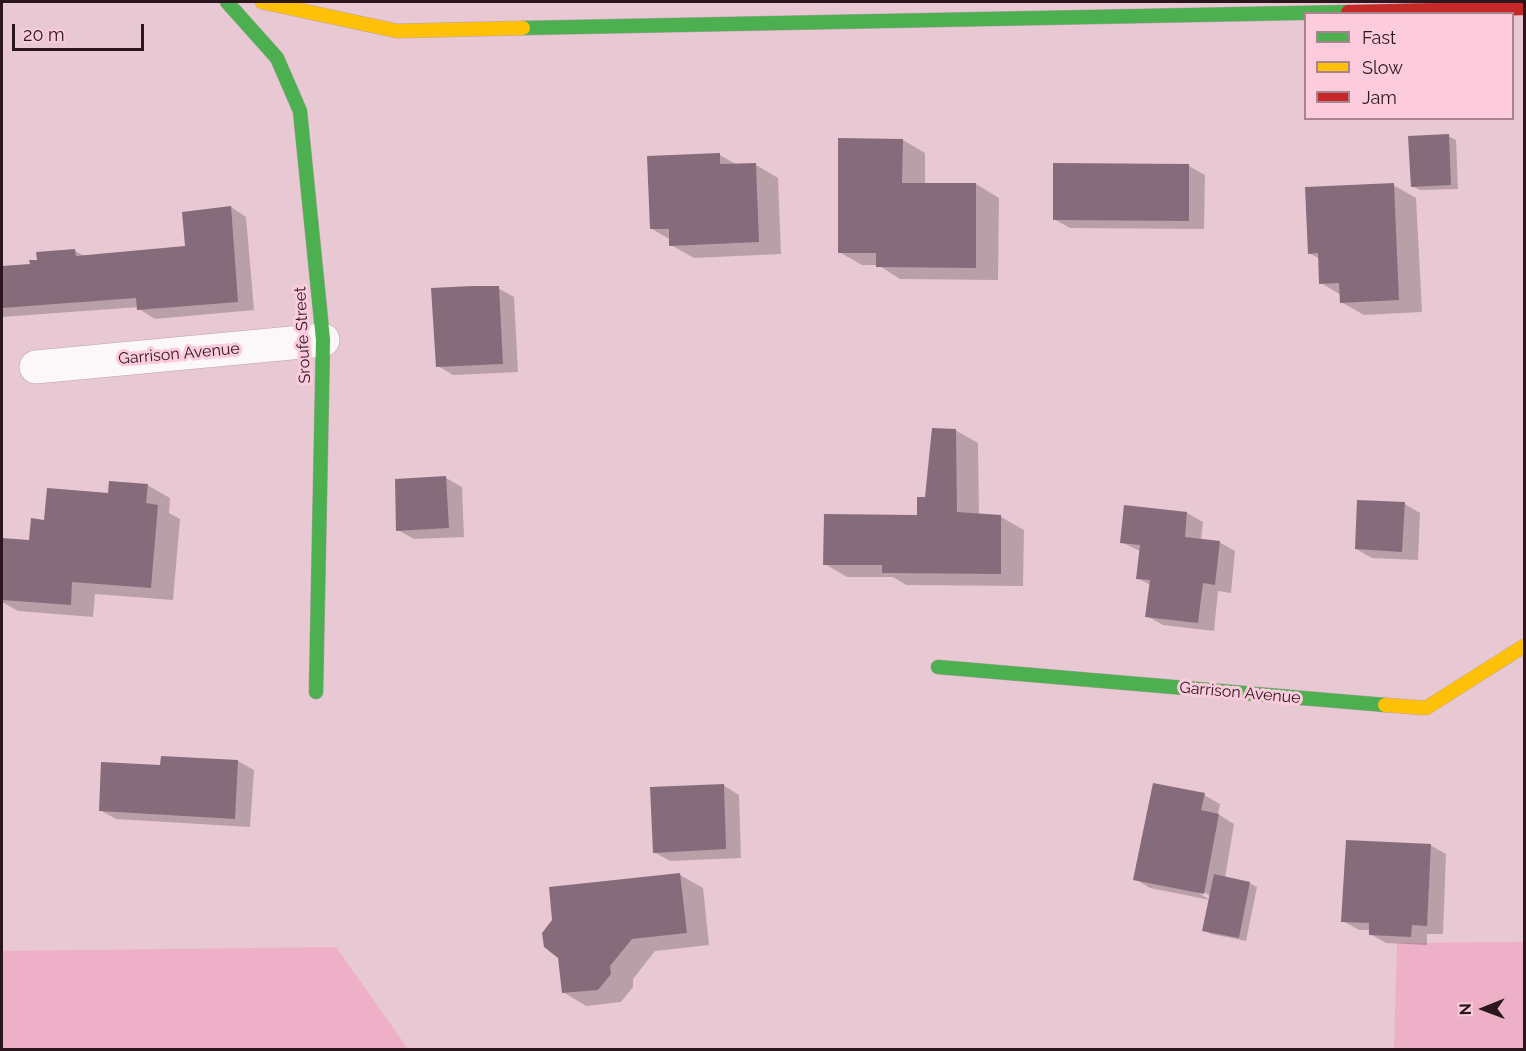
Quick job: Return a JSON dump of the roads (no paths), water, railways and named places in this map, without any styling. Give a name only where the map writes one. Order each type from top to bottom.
[{"type":"street","name":"Sroufe Street","points":[[227,2],[277,58],[300,111],[323,340],[316,692]]},
{"type":"street","points":[[262,2],[397,31],[1304,12]]},
{"type":"street","points":[[1328,12],[1524,8]]},
{"type":"street","name":"Garrison Avenue","points":[[36,367],[323,340]]},
{"type":"street","name":"Garrison Avenue","points":[[938,668],[1426,708],[1524,646]]}]
